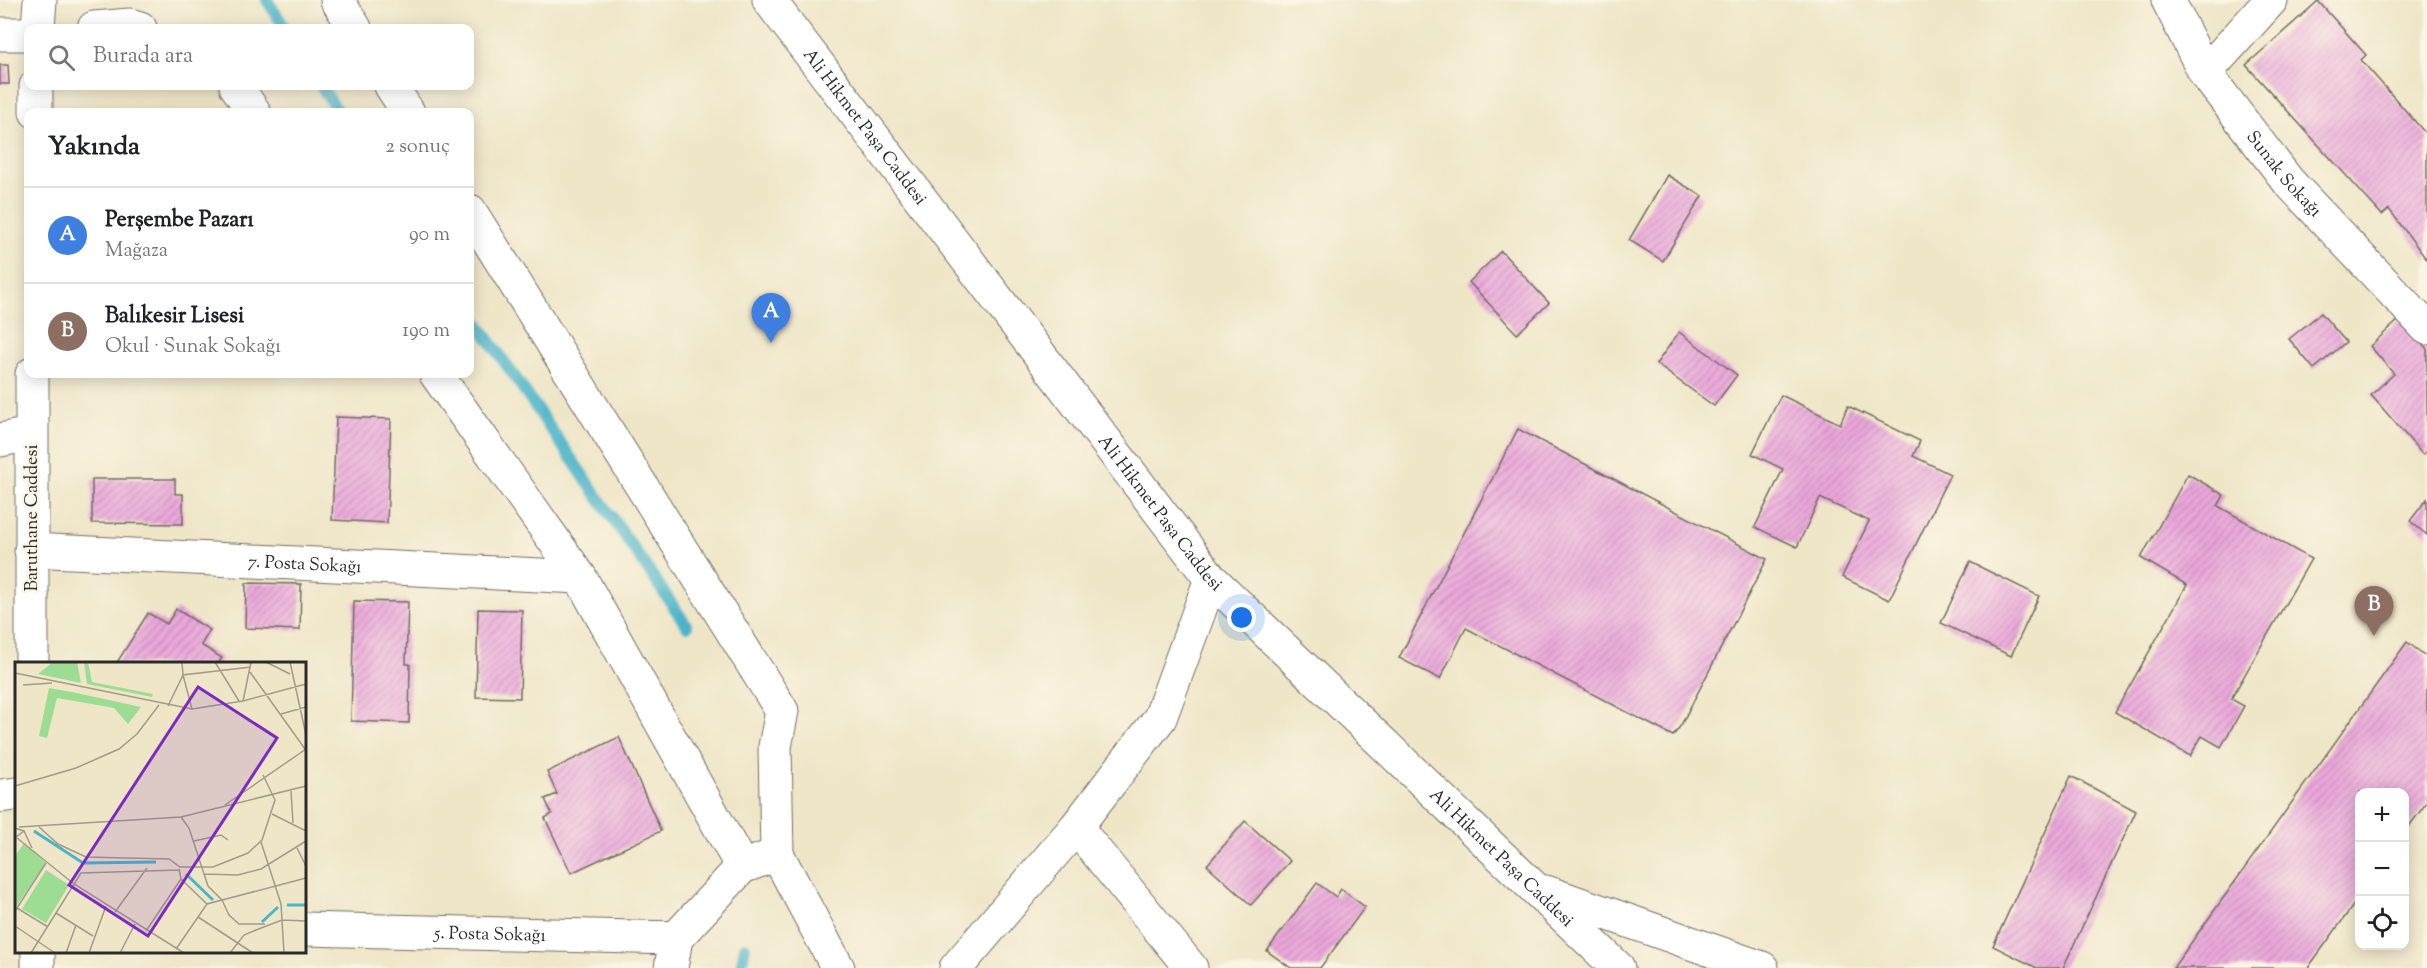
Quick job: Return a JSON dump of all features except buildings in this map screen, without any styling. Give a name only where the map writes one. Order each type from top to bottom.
[{"type":"street","points":[[38,24],[40,0]]},
{"type":"street","points":[[337,0],[352,24]]},
{"type":"street","name":"Ali Hikmet Paşa Caddesi","points":[[769,0],[1211,579],[1618,968]]},
{"type":"street","name":"Sunak Sokağı","points":[[2168,0],[2205,73],[2288,181],[2427,328]]},
{"type":"street","points":[[2205,73],[2271,0]]},
{"type":"street","points":[[0,34],[24,34]]},
{"type":"street","points":[[36,90],[36,108]]},
{"type":"street","points":[[240,90],[251,108]]},
{"type":"street","points":[[394,90],[405,108]]},
{"type":"street","points":[[474,227],[782,711],[775,747],[777,854],[838,968]]},
{"type":"street","name":"Baruthane Caddesi","points":[[31,378],[15,437],[30,550],[32,662]]},
{"type":"street","points":[[439,378],[580,578],[742,867]]},
{"type":"street","name":"7. Posta Sokağı","points":[[30,550],[580,578]]},
{"type":"street","points":[[956,968],[1076,827],[1160,718],[1211,579]]},
{"type":"street","points":[[0,796],[15,794]]},
{"type":"street","points":[[1076,827],[1191,968]]},
{"type":"street","points":[[673,953],[742,867],[777,854]]},
{"type":"street","points":[[1536,888],[1762,968]]},
{"type":"street","name":"5. Posta Sokağı","points":[[306,929],[673,953]]},
{"type":"waterway","points":[[267,0],[282,24]]},
{"type":"waterway","points":[[324,90],[335,108]]},
{"type":"waterway","points":[[474,318],[687,626]]},
{"type":"waterway","points":[[741,968],[745,947]]},
{"type":"place","name":"Perşembe Pazarı","points":[[771,343]]},
{"type":"place","name":"Balıkesir Lisesi","points":[[2374,636]]}]
